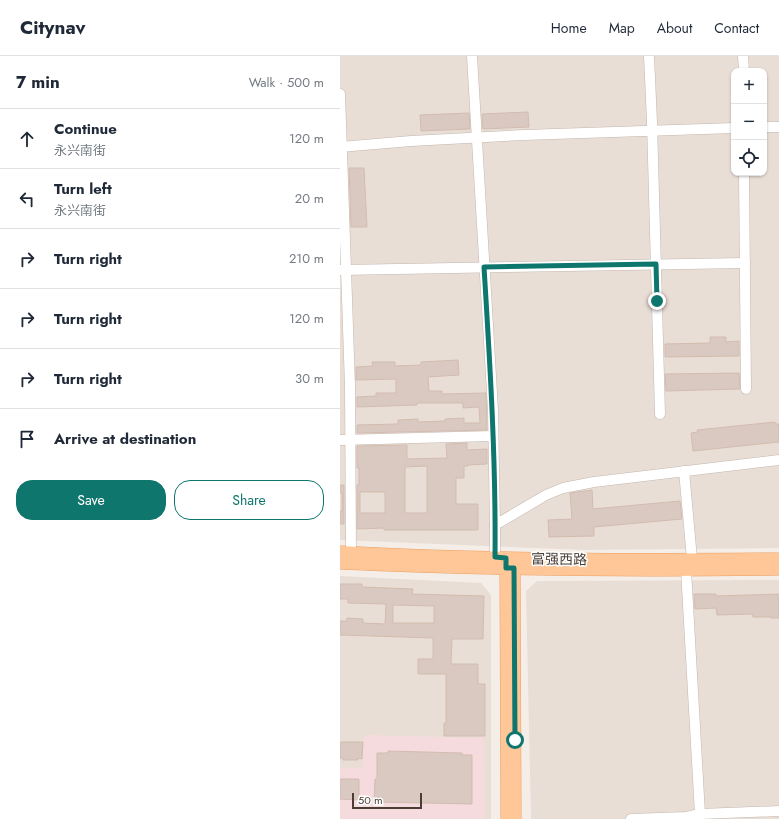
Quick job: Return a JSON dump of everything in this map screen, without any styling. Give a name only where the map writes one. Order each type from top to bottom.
[{"type":"main road","name":"富强西路","points":[[346,552],[507,562],[689,565],[779,569]]},
{"type":"main road","name":"富强西路","points":[[689,565],[779,558]]},
{"type":"main road","name":"富强西路","points":[[340,562],[413,566],[507,562]]},
{"type":"main road","points":[[507,562],[507,819]]},
{"type":"main road","points":[[507,562],[515,819]]},
{"type":"street","points":[[472,56],[492,410],[495,525],[507,562]]},
{"type":"street","points":[[649,56],[660,414]]},
{"type":"street","points":[[743,56],[744,68]]},
{"type":"street","points":[[340,94],[343,270],[350,386],[351,440],[346,552]]},
{"type":"street","points":[[767,127],[779,126]]},
{"type":"street","points":[[341,147],[411,141],[524,135],[731,128]]},
{"type":"street","points":[[744,176],[746,389]]},
{"type":"street","points":[[343,270],[745,263]]},
{"type":"street","points":[[340,440],[493,436]]},
{"type":"street","points":[[495,525],[546,495],[563,488],[594,482],[779,460]]},
{"type":"street","points":[[684,471],[700,814]]},
{"type":"street","points":[[631,819],[686,817],[700,814],[779,811]]},
{"type":"shaded area","points":[[340,56],[779,56],[779,548],[584,550],[340,540]]},
{"type":"shaded area","points":[[340,576],[481,583],[491,595],[491,819],[340,819]]},
{"type":"shaded area","points":[[779,580],[779,819],[531,819],[526,591],[537,581]]},
{"type":"shaded area","points":[[364,735],[484,738],[485,819],[340,819],[340,768],[363,768]]},
{"type":"building","points":[[528,112],[529,127],[483,129],[482,114]]},
{"type":"building","points":[[469,113],[470,129],[421,131],[420,115]]},
{"type":"building","points":[[349,168],[364,168],[367,227],[351,227]]},
{"type":"building","points":[[710,337],[726,337],[726,342],[739,341],[739,356],[665,357],[665,344],[710,343]]},
{"type":"building","points":[[458,360],[459,375],[428,377],[429,391],[442,391],[442,394],[486,393],[487,430],[357,433],[357,425],[398,424],[398,420],[418,419],[418,422],[445,421],[445,419],[464,418],[464,423],[480,423],[479,407],[463,408],[463,403],[417,403],[417,405],[357,407],[357,397],[376,396],[376,393],[396,393],[396,379],[356,380],[356,367],[373,366],[372,362],[395,362],[395,366],[421,365],[421,362]]},
{"type":"building","points":[[739,373],[740,389],[666,391],[665,374]]},
{"type":"building","points":[[775,422],[775,424],[779,424],[779,442],[693,451],[691,433],[698,432],[697,430]]},
{"type":"building","points":[[467,443],[467,450],[487,449],[487,464],[464,466],[464,478],[456,478],[456,504],[478,504],[478,530],[384,530],[384,528],[357,529],[357,485],[359,485],[359,468],[357,468],[357,446],[407,445],[407,459],[447,458],[446,444]],"holes":[[[427,466],[427,513],[405,513],[405,467]],[[360,492],[385,492],[385,513],[360,513]]]},
{"type":"building","points":[[340,485],[344,485],[344,524],[340,524],[342,493],[340,493]]},
{"type":"building","points":[[592,490],[593,509],[680,501],[682,519],[594,527],[594,536],[549,537],[548,520],[572,519],[570,493]]},
{"type":"building","points":[[340,584],[362,584],[362,587],[413,589],[412,594],[484,596],[483,639],[452,639],[451,664],[478,664],[478,684],[485,684],[485,736],[444,736],[444,723],[446,723],[446,674],[418,674],[418,659],[433,659],[433,638],[340,635],[340,621],[347,621],[347,618],[363,619],[363,623],[385,624],[386,604],[348,603],[348,599],[340,599]],"holes":[[[393,605],[434,606],[434,623],[393,623]]]},
{"type":"building","points":[[694,594],[716,594],[716,596],[779,594],[779,618],[753,617],[752,614],[717,615],[716,608],[695,609]]},
{"type":"building","points":[[340,742],[363,742],[362,759],[358,758],[358,760],[343,760],[343,758],[340,758]]},
{"type":"building","points":[[388,751],[462,753],[462,755],[472,755],[472,804],[374,802],[375,779],[377,779],[377,753],[388,753]]},
{"type":"building","points":[[340,779],[359,779],[359,800],[340,799]]},
{"type":"route","points":[[515,740],[514,568],[506,568],[506,558],[495,557],[492,410],[484,267],[656,264],[657,301]]}]
